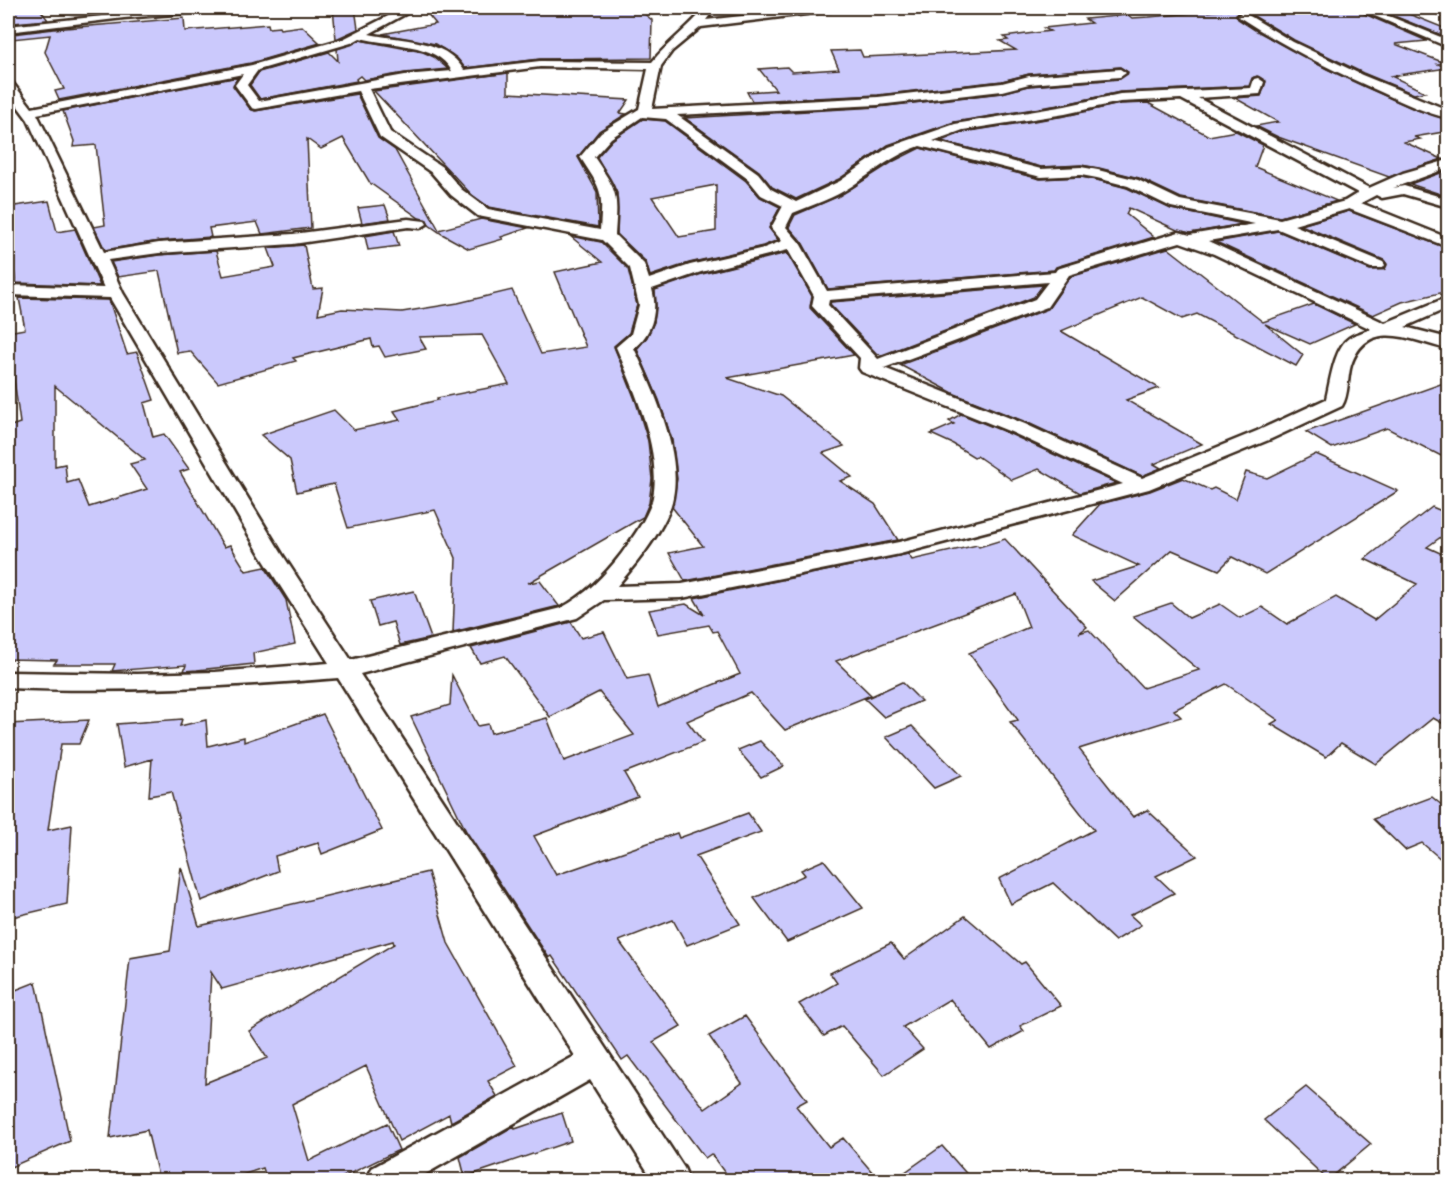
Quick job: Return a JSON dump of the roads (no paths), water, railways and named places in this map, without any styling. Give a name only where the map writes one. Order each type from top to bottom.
[{"type":"street","points":[[8,29],[124,15],[212,8]]},
{"type":"street","points":[[411,8],[360,35],[254,68],[172,86],[16,100],[100,257],[115,293],[271,554],[672,1180]]},
{"type":"street","points":[[645,113],[649,85],[655,66],[668,48],[698,24],[710,8]]},
{"type":"street","points":[[698,24],[831,8]]},
{"type":"street","points":[[1361,8],[1449,44]]},
{"type":"street","points":[[1431,8],[1449,13]]},
{"type":"street","points":[[1243,15],[1289,44],[1358,78],[1425,107],[1449,114]]},
{"type":"street","points":[[360,35],[377,41],[414,44],[449,57],[460,74]]},
{"type":"street","points":[[254,68],[241,85],[256,105],[362,86],[540,64],[655,66]]},
{"type":"street","points":[[607,236],[610,197],[607,187],[587,157],[606,135],[639,113],[878,101],[1002,87],[1029,80],[1120,73]]},
{"type":"street","points":[[868,368],[869,357],[820,306],[822,296],[792,243],[778,228],[787,210],[845,184],[894,150],[960,127],[1065,110],[1120,98],[1256,91],[1258,82]]},
{"type":"street","points":[[8,680],[137,682],[216,680],[344,670],[569,613],[584,606],[630,557],[662,500],[664,471],[639,379],[625,347],[639,336],[646,305],[638,267],[607,236],[483,213],[456,192],[437,170],[385,134],[362,86]]},
{"type":"street","points":[[1184,96],[1367,194],[1404,190],[1449,203]]},
{"type":"street","points":[[645,113],[669,115],[753,176],[766,192],[795,207]]},
{"type":"street","points":[[919,142],[1041,173],[1089,171],[1133,183],[1176,204],[1280,224],[1377,265]]},
{"type":"street","points":[[1192,240],[1280,224],[1350,204],[1408,176],[1449,164]]},
{"type":"street","points":[[1350,204],[1449,243]]},
{"type":"street","points":[[100,257],[159,248],[294,239],[408,223],[420,224]]},
{"type":"street","points":[[868,368],[961,335],[992,320],[1041,303],[1063,272],[1179,237],[1192,240],[1383,328],[1423,334],[1449,344]]},
{"type":"street","points":[[642,287],[696,268],[768,252],[792,243]]},
{"type":"street","points":[[822,296],[1060,276]]},
{"type":"street","points":[[8,290],[115,293]]},
{"type":"street","points":[[598,593],[682,591],[900,548],[1142,485],[1264,435],[1335,402],[1342,365],[1354,342],[1449,302]]},
{"type":"street","points":[[868,368],[1018,428],[1142,485]]},
{"type":"street","points":[[384,1180],[597,1060]]}]
